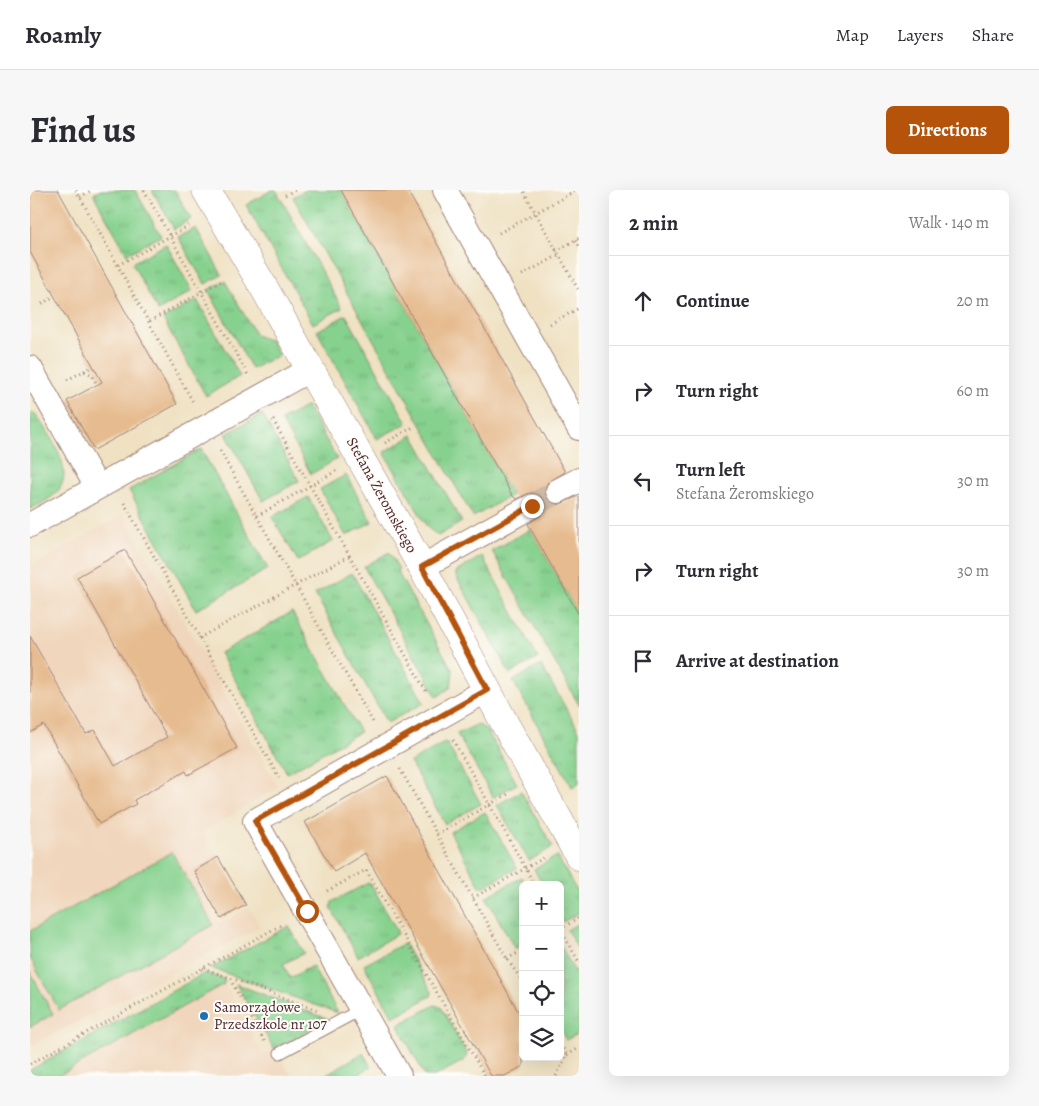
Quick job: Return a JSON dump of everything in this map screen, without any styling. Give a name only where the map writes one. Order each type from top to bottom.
[{"type":"street","name":"Stefana Żeromskiego","points":[[206,190],[311,369],[422,567],[487,690],[567,854]]},
{"type":"street","points":[[445,190],[575,420]]},
{"type":"street","points":[[30,368],[97,487]]},
{"type":"street","points":[[30,525],[311,369]]},
{"type":"street","points":[[558,491],[579,480]]},
{"type":"street","points":[[422,567],[532,506]]},
{"type":"street","points":[[399,1076],[352,1014],[255,821],[487,690]]},
{"type":"lane","points":[[280,1053],[352,1014]]},
{"type":"path","points":[[76,190],[150,321],[199,413]]},
{"type":"path","points":[[80,197],[92,190]]},
{"type":"path","points":[[144,190],[248,376]]},
{"type":"path","points":[[285,195],[295,190]]},
{"type":"path","points":[[476,246],[577,190]]},
{"type":"path","points":[[524,192],[579,291]]},
{"type":"path","points":[[118,265],[192,224]]},
{"type":"path","points":[[556,251],[577,239],[579,246]]},
{"type":"path","points":[[500,288],[559,255]]},
{"type":"path","points":[[150,321],[223,280]]},
{"type":"path","points":[[42,304],[54,296]]},
{"type":"path","points":[[61,383],[93,366]]},
{"type":"path","points":[[84,371],[92,375],[97,385]]},
{"type":"path","points":[[273,419],[429,697]]},
{"type":"path","points":[[377,448],[415,426]]},
{"type":"path","points":[[219,450],[379,733]]},
{"type":"path","points":[[257,516],[343,468]]},
{"type":"path","points":[[120,495],[284,786]]},
{"type":"path","points":[[199,638],[349,556]]},
{"type":"path","points":[[451,736],[533,881]]},
{"type":"path","points":[[397,763],[507,959],[519,976]]},
{"type":"path","points":[[437,834],[512,791]]},
{"type":"path","points":[[474,898],[526,868],[567,854]]},
{"type":"path","points":[[323,885],[328,892],[366,870],[485,1076]]},
{"type":"path","points":[[564,927],[579,918]]},
{"type":"path","points":[[30,1064],[287,922]]},
{"type":"path","points":[[564,936],[579,962]]},
{"type":"path","points":[[507,959],[519,952]]},
{"type":"path","points":[[202,968],[230,979],[352,1014]]},
{"type":"path","points":[[230,979],[268,1048]]},
{"type":"path","points":[[556,1076],[567,1055],[579,1048]]},
{"type":"path","points":[[564,1050],[567,1055]]},
{"type":"shaded area","points":[[123,514],[278,787],[203,832],[218,857],[194,871],[220,923],[249,907],[260,927],[30,1047],[30,567]]},
{"type":"shaded area","name":"Samorządowe Przedszkole nr 107","points":[[224,984],[263,1055],[276,1048],[291,1076],[58,1076]]},
{"type":"green space","points":[[101,190],[135,190],[161,236],[127,254],[93,194]]},
{"type":"green space","points":[[152,190],[175,190],[191,219],[174,229]]},
{"type":"green space","points":[[272,190],[276,190],[342,308],[313,324],[246,205]]},
{"type":"green space","points":[[306,190],[341,190],[512,495],[473,517],[293,197]]},
{"type":"green space","points":[[196,228],[222,275],[205,284],[178,237]]},
{"type":"green space","points":[[166,244],[192,291],[158,311],[132,263]]},
{"type":"green space","points":[[225,281],[256,335],[271,341],[279,355],[252,369],[208,290]]},
{"type":"green space","points":[[197,300],[240,376],[206,396],[163,319]]},
{"type":"green space","points":[[346,315],[407,423],[377,439],[317,331]]},
{"type":"green space","points":[[307,406],[337,459],[311,474],[281,420]]},
{"type":"green space","points":[[35,413],[54,443],[63,465],[64,476],[61,486],[54,495],[30,509],[30,414]]},
{"type":"green space","points":[[262,414],[299,481],[263,501],[226,434]]},
{"type":"green space","points":[[413,435],[462,522],[438,536],[427,527],[384,452]]},
{"type":"green space","points":[[201,449],[268,569],[196,610],[129,490]]},
{"type":"green space","points":[[346,475],[372,522],[346,536],[320,489]]},
{"type":"green space","points":[[308,497],[333,541],[298,561],[272,517]]},
{"type":"green space","points":[[531,529],[579,615],[579,705],[492,551]]},
{"type":"green space","points":[[389,552],[399,569],[397,571],[453,671],[451,687],[437,697],[364,567]]},
{"type":"green space","points":[[482,556],[538,658],[510,674],[456,576],[456,572]]},
{"type":"green space","points":[[352,573],[424,703],[387,723],[315,594]]},
{"type":"green space","points":[[292,612],[360,732],[287,773],[220,653]]},
{"type":"green space","points":[[541,665],[579,731],[579,783],[572,787],[513,681]]},
{"type":"green space","points":[[478,724],[488,732],[517,784],[493,797],[457,734]]},
{"type":"green space","points":[[446,742],[481,804],[445,824],[410,762]]},
{"type":"green space","points":[[521,791],[553,847],[529,861],[497,805]]},
{"type":"green space","points":[[485,812],[517,868],[481,888],[450,832]]},
{"type":"green space","points":[[172,852],[213,925],[59,1010],[30,958],[30,931]]},
{"type":"green space","points":[[557,856],[579,895],[579,913],[564,921],[564,881],[541,881],[534,869]]},
{"type":"green space","points":[[522,877],[524,881],[519,881],[519,946],[515,949],[486,897]]},
{"type":"green space","points":[[368,883],[371,884],[397,934],[358,957],[331,908],[332,902]]},
{"type":"green space","points":[[579,923],[579,951],[567,930]]},
{"type":"green space","points":[[289,926],[304,953],[283,964],[290,978],[312,966],[338,1013],[211,968]]},
{"type":"green space","points":[[403,944],[432,992],[431,996],[393,1017],[364,965]]},
{"type":"green space","points":[[564,952],[579,979],[579,1033],[566,1040],[564,1036]]},
{"type":"green space","points":[[30,972],[53,1014],[30,1027]]},
{"type":"green space","points":[[205,973],[224,979],[224,984],[58,1076],[30,1076],[30,1070]]},
{"type":"green space","points":[[236,984],[330,1020],[274,1049]]},
{"type":"green space","points":[[435,1005],[441,1007],[467,1054],[465,1060],[435,1076],[425,1076],[398,1025]]},
{"type":"green space","points":[[363,1053],[371,1067],[360,1073],[361,1076],[323,1076]]},
{"type":"building","points":[[30,190],[58,190],[177,404],[94,450],[67,401],[102,382],[30,252]]},
{"type":"building","points":[[341,190],[407,190],[565,472],[547,483],[544,491],[546,498],[551,503],[558,505],[578,496],[579,498],[579,615],[528,524],[543,513],[546,507],[544,499],[533,492],[516,499],[512,495]]},
{"type":"building","points":[[125,550],[237,748],[188,775],[186,771],[134,800],[136,804],[99,824],[44,725],[30,733],[30,636],[86,734],[95,730],[115,766],[167,737],[77,577]]},
{"type":"building","points":[[387,776],[519,1013],[519,1061],[523,1061],[523,1066],[505,1076],[491,1076],[365,853],[334,872],[305,822]]},
{"type":"building","points":[[218,857],[246,905],[221,919],[194,871]]},
{"type":"tunnel","points":[[532,506],[558,491]]},
{"type":"place","name":"Samorządowe Przedszkole nr 107","points":[[204,1016]]},
{"type":"route","points":[[307,911],[255,821],[487,690],[422,567],[532,506]]}]
